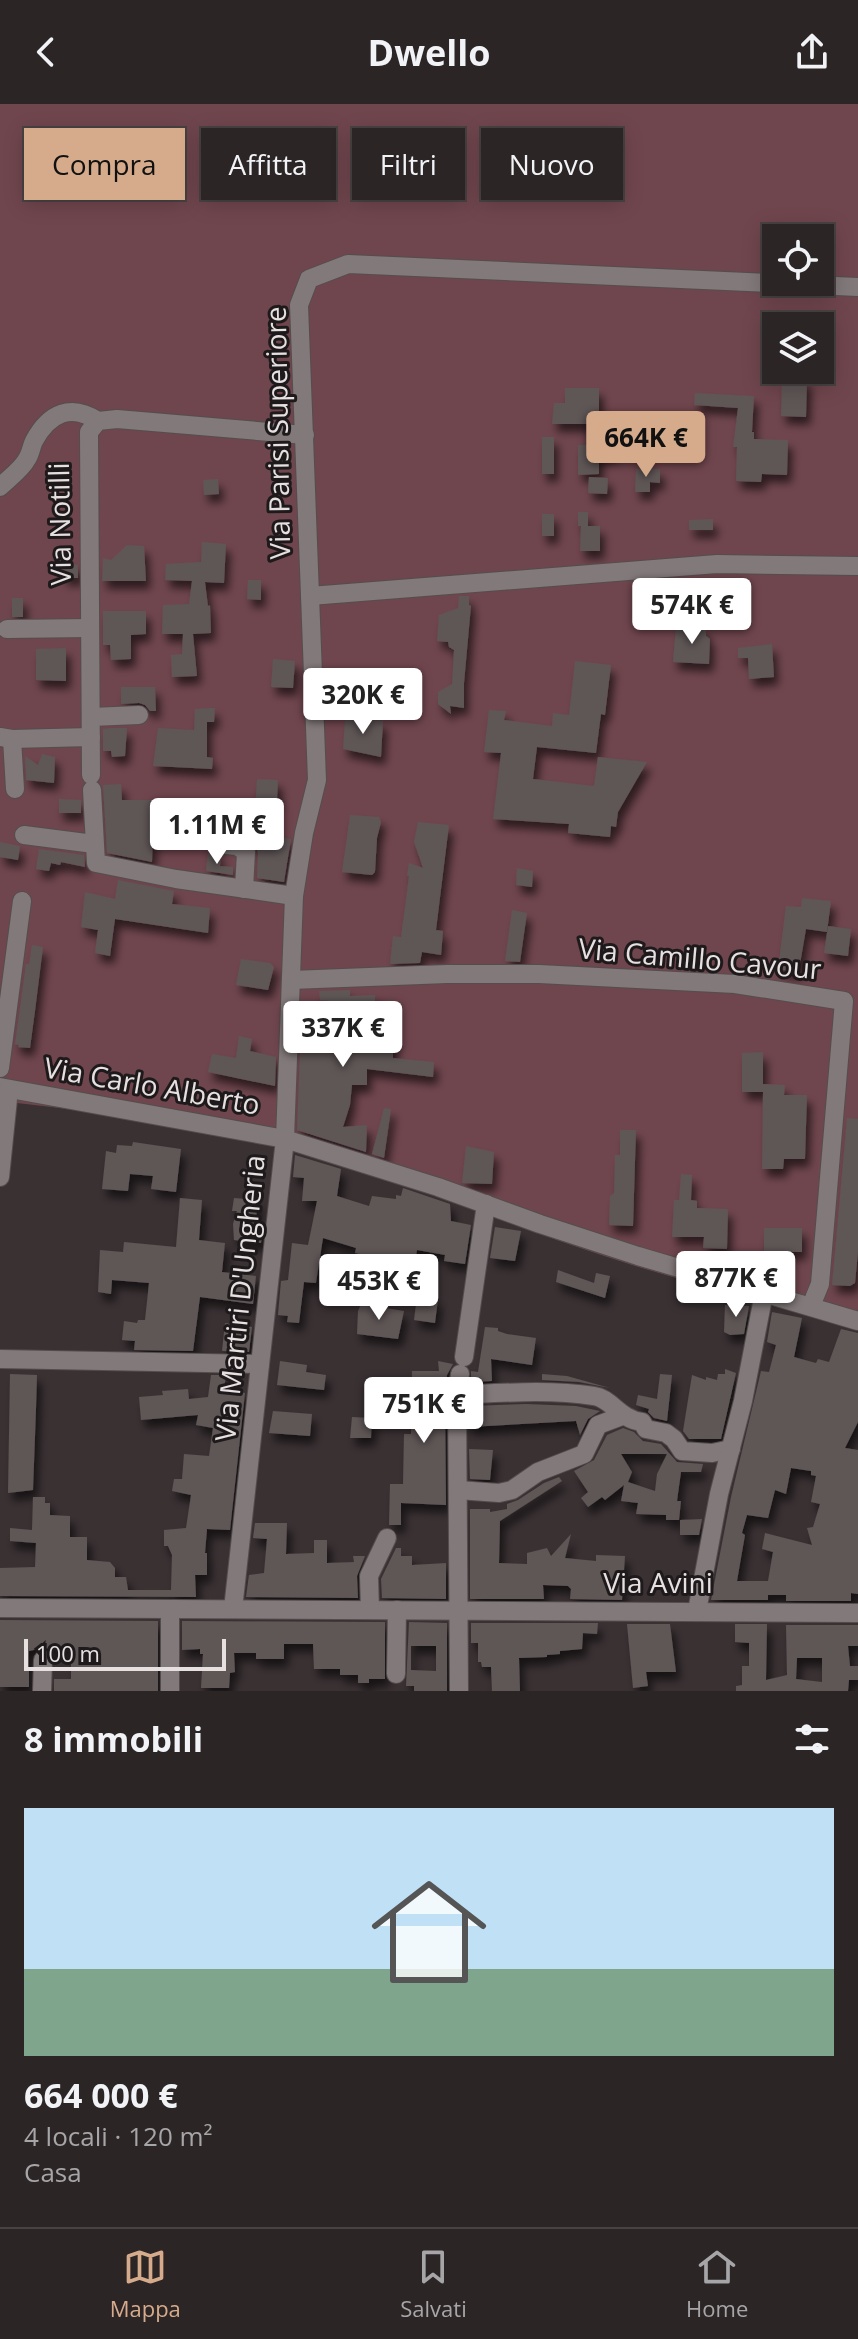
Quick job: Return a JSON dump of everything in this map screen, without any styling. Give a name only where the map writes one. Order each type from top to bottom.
[{"type":"street","name":"Via Parisi Superiore","points":[[294,896],[304,833],[317,780],[299,305],[309,279],[348,264],[858,287]]},
{"type":"street","name":"Via Notilli","points":[[0,487],[26,462],[35,439],[61,413],[74,410],[98,421],[117,419],[305,435]]},
{"type":"street","name":"Via Notilli","points":[[94,844],[88,450],[89,432],[98,421]]},
{"type":"street","points":[[310,596],[717,564],[858,566]]},
{"type":"street","points":[[7,629],[90,628]]},
{"type":"street","points":[[91,717],[139,715]]},
{"type":"street","points":[[15,789],[6,738],[91,737]]},
{"type":"street","points":[[214,819],[211,829],[215,844],[254,851],[244,889]]},
{"type":"street","points":[[24,835],[94,844],[96,863],[106,866],[294,896]]},
{"type":"street","name":"Via Martiri D'Ungheria","points":[[233,1609],[285,1139],[294,896]]},
{"type":"street","points":[[0,1068],[22,901]]},
{"type":"street","name":"Via Camillo Cavour","points":[[291,980],[539,974],[735,984],[851,1001],[820,1284],[811,1306]]},
{"type":"street","name":"Via Carlo Alberto","points":[[0,1177],[4,1088],[285,1139]]},
{"type":"street","points":[[285,1139],[595,1242],[858,1321]]},
{"type":"street","points":[[459,1691],[457,1395],[486,1204]]},
{"type":"street","points":[[697,1611],[719,1494],[743,1401],[764,1293]]},
{"type":"street","points":[[0,1359],[260,1364]]},
{"type":"street","points":[[457,1395],[522,1392],[598,1396],[622,1416],[642,1422],[646,1429],[666,1433],[682,1451],[712,1453],[731,1449]]},
{"type":"street","points":[[458,1490],[499,1493],[512,1490],[538,1472],[584,1454],[598,1425],[622,1416]]},
{"type":"street","points":[[370,1610],[369,1576],[387,1538]]},
{"type":"street","name":"Via Avini","points":[[0,1608],[858,1613]]},
{"type":"street","points":[[170,1609],[170,1691]]},
{"type":"street","points":[[396,1674],[397,1610]]},
{"type":"street","points":[[42,1691],[43,1660]]},
{"type":"shaded area","points":[[0,104],[858,104],[858,1330],[678,1279],[559,1241],[444,1195],[388,1167],[94,1112],[0,1101]]},
{"type":"building","points":[[782,384],[807,384],[806,417],[781,416]]},
{"type":"building","points":[[565,388],[599,388],[599,425],[612,425],[612,455],[599,455],[599,474],[578,475],[578,445],[587,445],[587,424],[552,424],[554,403],[565,403]]},
{"type":"building","points":[[695,393],[754,396],[754,439],[788,440],[787,475],[762,474],[761,482],[736,481],[737,447],[733,447],[738,408],[694,405]]},
{"type":"building","points":[[542,437],[554,437],[554,474],[542,474]]},
{"type":"building","points":[[636,469],[660,469],[660,483],[650,482],[650,492],[635,492]]},
{"type":"building","points":[[589,477],[608,478],[607,494],[588,493]]},
{"type":"building","points":[[218,479],[219,494],[204,495],[203,480]]},
{"type":"building","points":[[578,512],[588,512],[588,526],[600,526],[600,551],[580,551]]},
{"type":"building","points":[[542,514],[554,514],[554,536],[542,536]]},
{"type":"building","points":[[713,519],[713,530],[689,530],[689,520]]},
{"type":"building","points":[[202,542],[226,544],[224,583],[205,582],[211,633],[193,634],[197,676],[172,677],[171,655],[182,654],[183,634],[162,634],[163,605],[189,604],[192,581],[165,580],[166,564],[201,562]]},
{"type":"building","points":[[127,545],[144,546],[146,581],[102,581],[103,558],[111,560]]},
{"type":"building","points":[[62,564],[78,565],[78,578],[63,578]]},
{"type":"building","points":[[248,580],[261,580],[261,600],[247,599]]},
{"type":"building","points":[[459,596],[469,596],[471,606],[464,708],[450,706],[451,714],[438,704],[438,692],[452,684],[454,650],[448,642],[437,641],[439,615],[458,608]]},
{"type":"building","points":[[12,598],[23,598],[23,617],[12,617]]},
{"type":"building","points":[[103,611],[146,611],[146,634],[131,635],[131,659],[111,660],[110,645],[103,645]]},
{"type":"building","points":[[676,626],[706,628],[706,636],[710,639],[709,664],[673,662]]},
{"type":"building","points":[[772,644],[774,677],[749,679],[748,658],[738,658],[738,648]]},
{"type":"building","points":[[66,648],[66,681],[36,680],[36,649]]},
{"type":"building","points":[[273,659],[295,661],[293,688],[271,687]]},
{"type":"building","points":[[575,661],[611,665],[605,715],[601,714],[596,753],[537,747],[533,779],[594,786],[598,757],[647,762],[618,812],[616,827],[611,826],[610,837],[568,833],[569,824],[493,819],[501,753],[484,752],[489,710],[506,711],[504,720],[552,726],[553,713],[569,715]]},
{"type":"building","points":[[121,687],[155,687],[156,711],[150,711],[139,703],[121,704]]},
{"type":"building","points":[[215,708],[214,722],[207,722],[207,757],[213,758],[212,769],[153,766],[158,728],[194,730],[195,709]]},
{"type":"building","points":[[356,715],[367,720],[383,721],[381,757],[343,749],[345,721]]},
{"type":"building","points":[[127,728],[125,756],[112,757],[111,751],[103,751],[103,729]]},
{"type":"building","points":[[42,754],[55,757],[54,783],[26,780],[25,756],[38,765]]},
{"type":"building","points":[[257,779],[278,780],[277,801],[267,799],[265,835],[291,839],[284,882],[257,878],[258,853],[254,841],[239,834],[224,833],[230,809],[255,812]]},
{"type":"building","points":[[121,784],[122,800],[160,802],[158,833],[153,833],[152,862],[107,853],[103,785]]},
{"type":"building","points":[[59,799],[81,800],[81,813],[59,813]]},
{"type":"building","points":[[350,815],[379,817],[381,822],[375,872],[372,875],[342,872]]},
{"type":"building","points":[[418,822],[449,825],[436,930],[443,931],[441,955],[422,952],[420,963],[390,964],[393,936],[401,937],[409,863],[423,868],[414,842]]},
{"type":"building","points":[[0,842],[20,846],[18,860],[0,857]]},
{"type":"building","points":[[39,849],[84,855],[85,867],[61,862],[60,865],[51,863],[49,871],[36,869]]},
{"type":"building","points":[[208,853],[221,857],[220,866],[233,867],[233,875],[206,871]]},
{"type":"building","points":[[517,868],[533,871],[532,887],[516,885]]},
{"type":"building","points":[[118,880],[174,891],[172,904],[210,908],[208,933],[115,919],[110,956],[95,953],[98,930],[81,927],[85,892],[115,899]]},
{"type":"building","points":[[802,898],[831,901],[827,932],[806,929],[799,970],[778,969],[786,906],[801,907]]},
{"type":"building","points":[[512,910],[527,913],[520,962],[505,961]]},
{"type":"building","points":[[828,926],[851,929],[848,956],[824,953]]},
{"type":"building","points":[[32,945],[43,947],[30,1048],[15,1044],[26,964],[29,964]]},
{"type":"building","points":[[241,959],[270,963],[274,967],[268,990],[236,985]]},
{"type":"building","points":[[350,990],[350,996],[375,995],[375,1018],[367,1018],[367,1038],[393,1039],[393,1058],[434,1062],[433,1077],[367,1069],[367,1085],[352,1085],[343,1127],[367,1125],[366,1152],[297,1130],[301,1026],[341,1026],[340,1002],[320,1000],[319,991]]},
{"type":"building","points":[[239,1036],[252,1039],[250,1051],[276,1057],[275,1086],[208,1072],[212,1054],[236,1058]]},
{"type":"building","points":[[763,1052],[763,1084],[785,1085],[784,1095],[807,1095],[805,1159],[784,1159],[783,1169],[762,1169],[763,1092],[742,1092],[742,1053]]},
{"type":"building","points":[[384,1108],[391,1109],[384,1158],[372,1154]]},
{"type":"building","points":[[847,1118],[858,1119],[858,1252],[855,1283],[850,1286],[832,1285]]},
{"type":"building","points":[[620,1130],[636,1130],[633,1226],[609,1225],[615,1155],[620,1155]]},
{"type":"building","points":[[133,1142],[181,1149],[176,1192],[151,1189],[153,1176],[130,1174],[128,1191],[102,1189],[106,1151],[116,1153],[117,1145],[132,1146]]},
{"type":"building","points":[[466,1146],[494,1152],[492,1184],[462,1183]]},
{"type":"building","points":[[295,1155],[341,1169],[337,1196],[369,1206],[372,1196],[396,1199],[396,1195],[401,1196],[403,1188],[450,1204],[451,1221],[471,1225],[465,1264],[444,1261],[445,1255],[417,1250],[411,1287],[387,1284],[389,1273],[380,1273],[383,1259],[355,1253],[356,1248],[323,1238],[316,1283],[304,1282],[299,1323],[287,1322],[288,1316],[278,1315],[281,1281],[288,1280],[292,1243],[308,1245],[317,1201],[302,1201],[304,1178],[293,1177]]},
{"type":"building","points":[[681,1174],[692,1175],[691,1200],[697,1201],[697,1208],[728,1209],[727,1249],[703,1248],[704,1237],[672,1237],[674,1200],[679,1200]]},
{"type":"building","points":[[180,1198],[202,1200],[199,1240],[225,1243],[222,1272],[256,1276],[253,1304],[200,1297],[193,1351],[134,1350],[135,1341],[122,1340],[124,1321],[137,1323],[138,1320],[145,1320],[149,1283],[112,1280],[111,1294],[98,1292],[100,1250],[123,1252],[124,1242],[176,1247]]},
{"type":"building","points":[[234,1198],[258,1200],[255,1227],[263,1227],[261,1243],[234,1240],[233,1224],[237,1211],[232,1211]]},
{"type":"building","points":[[495,1227],[521,1231],[515,1261],[490,1258]]},
{"type":"building","points":[[764,1228],[802,1228],[802,1252],[764,1252]]},
{"type":"building","points":[[558,1270],[594,1283],[596,1273],[610,1276],[605,1298],[556,1282]]},
{"type":"building","points":[[417,1296],[438,1299],[435,1323],[414,1320]]},
{"type":"building","points":[[361,1304],[404,1311],[398,1339],[357,1334]]},
{"type":"building","points":[[725,1305],[749,1306],[744,1334],[724,1332]]},
{"type":"building","points":[[772,1312],[802,1318],[794,1357],[816,1363],[818,1359],[829,1362],[841,1329],[858,1333],[858,1422],[845,1448],[858,1450],[858,1594],[851,1593],[851,1601],[786,1601],[786,1595],[768,1595],[768,1600],[711,1600],[731,1497],[761,1371],[769,1372],[776,1345],[767,1342]],"holes":[[[791,1468],[811,1471],[811,1475],[816,1476],[811,1502],[820,1504],[813,1527],[807,1528],[812,1545],[765,1533],[762,1549],[773,1552],[768,1581],[737,1581],[747,1515],[768,1518],[775,1490],[786,1494]]]},
{"type":"building","points":[[225,1323],[252,1327],[249,1352],[222,1351]]},
{"type":"building","points":[[485,1327],[536,1338],[532,1365],[491,1359],[492,1381],[471,1382],[471,1371],[478,1372]]},
{"type":"building","points":[[280,1361],[307,1365],[306,1372],[326,1375],[324,1390],[277,1385]]},
{"type":"building","points":[[438,1361],[453,1364],[447,1375],[445,1395],[446,1505],[401,1503],[401,1525],[389,1525],[390,1484],[403,1484],[404,1434],[411,1434],[412,1371],[439,1371]]},
{"type":"building","points":[[725,1369],[736,1373],[721,1439],[689,1439],[683,1431],[692,1375],[717,1380],[718,1374],[725,1374]]},
{"type":"building","points":[[10,1374],[37,1375],[33,1490],[8,1493]]},
{"type":"building","points":[[542,1374],[567,1376],[610,1388],[542,1380]]},
{"type":"building","points":[[660,1374],[672,1375],[667,1421],[654,1418],[649,1409],[636,1405],[638,1395],[657,1399]]},
{"type":"building","points":[[211,1375],[226,1375],[224,1389],[245,1393],[230,1530],[207,1529],[207,1575],[195,1575],[196,1597],[0,1596],[0,1568],[35,1567],[36,1543],[10,1541],[10,1528],[32,1530],[33,1497],[45,1497],[45,1503],[50,1503],[50,1515],[70,1516],[70,1537],[87,1537],[87,1560],[110,1562],[115,1568],[115,1577],[126,1577],[128,1590],[171,1590],[172,1555],[168,1546],[164,1546],[164,1530],[186,1528],[191,1495],[172,1491],[174,1479],[182,1479],[184,1454],[209,1456],[213,1428],[196,1425],[198,1415],[141,1420],[139,1397],[188,1389],[189,1399],[208,1397]]},
{"type":"building","points":[[469,1406],[576,1406],[600,1411],[588,1419],[580,1435],[576,1421],[469,1427]]},
{"type":"building","points":[[273,1411],[312,1414],[310,1436],[269,1433]]},
{"type":"building","points":[[352,1417],[372,1418],[371,1438],[350,1438]]},
{"type":"building","points":[[623,1428],[634,1432],[643,1441],[661,1444],[677,1462],[703,1464],[701,1472],[681,1472],[677,1501],[681,1501],[679,1520],[666,1520],[666,1515],[636,1514],[638,1503],[621,1501],[624,1485],[605,1500],[602,1497],[588,1507],[581,1498],[588,1492],[574,1471],[594,1460],[607,1435]],"holes":[[[621,1454],[667,1454],[657,1474],[655,1491],[628,1482],[632,1472]]]},
{"type":"building","points":[[469,1449],[493,1450],[490,1480],[470,1479]]},
{"type":"building","points":[[559,1477],[562,1481],[500,1521],[499,1563],[527,1564],[527,1553],[547,1548],[551,1556],[571,1534],[565,1558],[596,1561],[596,1555],[625,1556],[622,1600],[570,1599],[571,1589],[568,1586],[543,1585],[544,1599],[470,1599],[470,1509],[490,1509],[490,1512],[507,1509],[507,1504]]},
{"type":"building","points":[[702,1519],[699,1535],[680,1535],[680,1520]]},
{"type":"building","points":[[255,1523],[287,1523],[286,1554],[314,1553],[314,1540],[327,1540],[327,1563],[354,1562],[353,1556],[365,1556],[357,1576],[358,1598],[246,1597],[249,1575],[264,1573],[267,1539],[253,1538]]},
{"type":"building","points":[[396,1548],[401,1548],[401,1556],[412,1556],[412,1565],[446,1563],[446,1599],[382,1598],[381,1579]]},
{"type":"building","points":[[0,1620],[158,1621],[158,1691],[54,1691],[54,1679],[71,1679],[71,1651],[43,1648],[29,1651],[29,1687],[0,1687]]},
{"type":"building","points":[[182,1621],[385,1622],[385,1679],[358,1683],[358,1675],[340,1675],[340,1669],[314,1669],[313,1644],[284,1644],[284,1659],[256,1659],[256,1653],[234,1653],[235,1672],[230,1673],[229,1688],[201,1688],[203,1654],[200,1654],[200,1649],[182,1650]]},
{"type":"building","points":[[409,1622],[447,1623],[447,1691],[414,1691],[414,1686],[406,1686]],"holes":[[[411,1646],[436,1646],[436,1671],[411,1670]]]},
{"type":"building","points":[[471,1623],[598,1623],[597,1634],[583,1633],[582,1649],[560,1651],[560,1654],[547,1657],[519,1658],[520,1691],[492,1691],[491,1667],[482,1667],[478,1662],[478,1643],[471,1643]]},
{"type":"building","points":[[627,1624],[670,1624],[676,1672],[646,1672],[648,1686],[633,1688]]},
{"type":"building","points":[[735,1624],[767,1624],[766,1680],[787,1675],[786,1625],[858,1625],[858,1646],[848,1646],[850,1666],[858,1666],[858,1680],[849,1680],[848,1691],[736,1691],[736,1686],[742,1685],[742,1666],[749,1666],[749,1643],[735,1642]],"holes":[[[797,1658],[822,1658],[822,1682],[796,1679]]]}]
